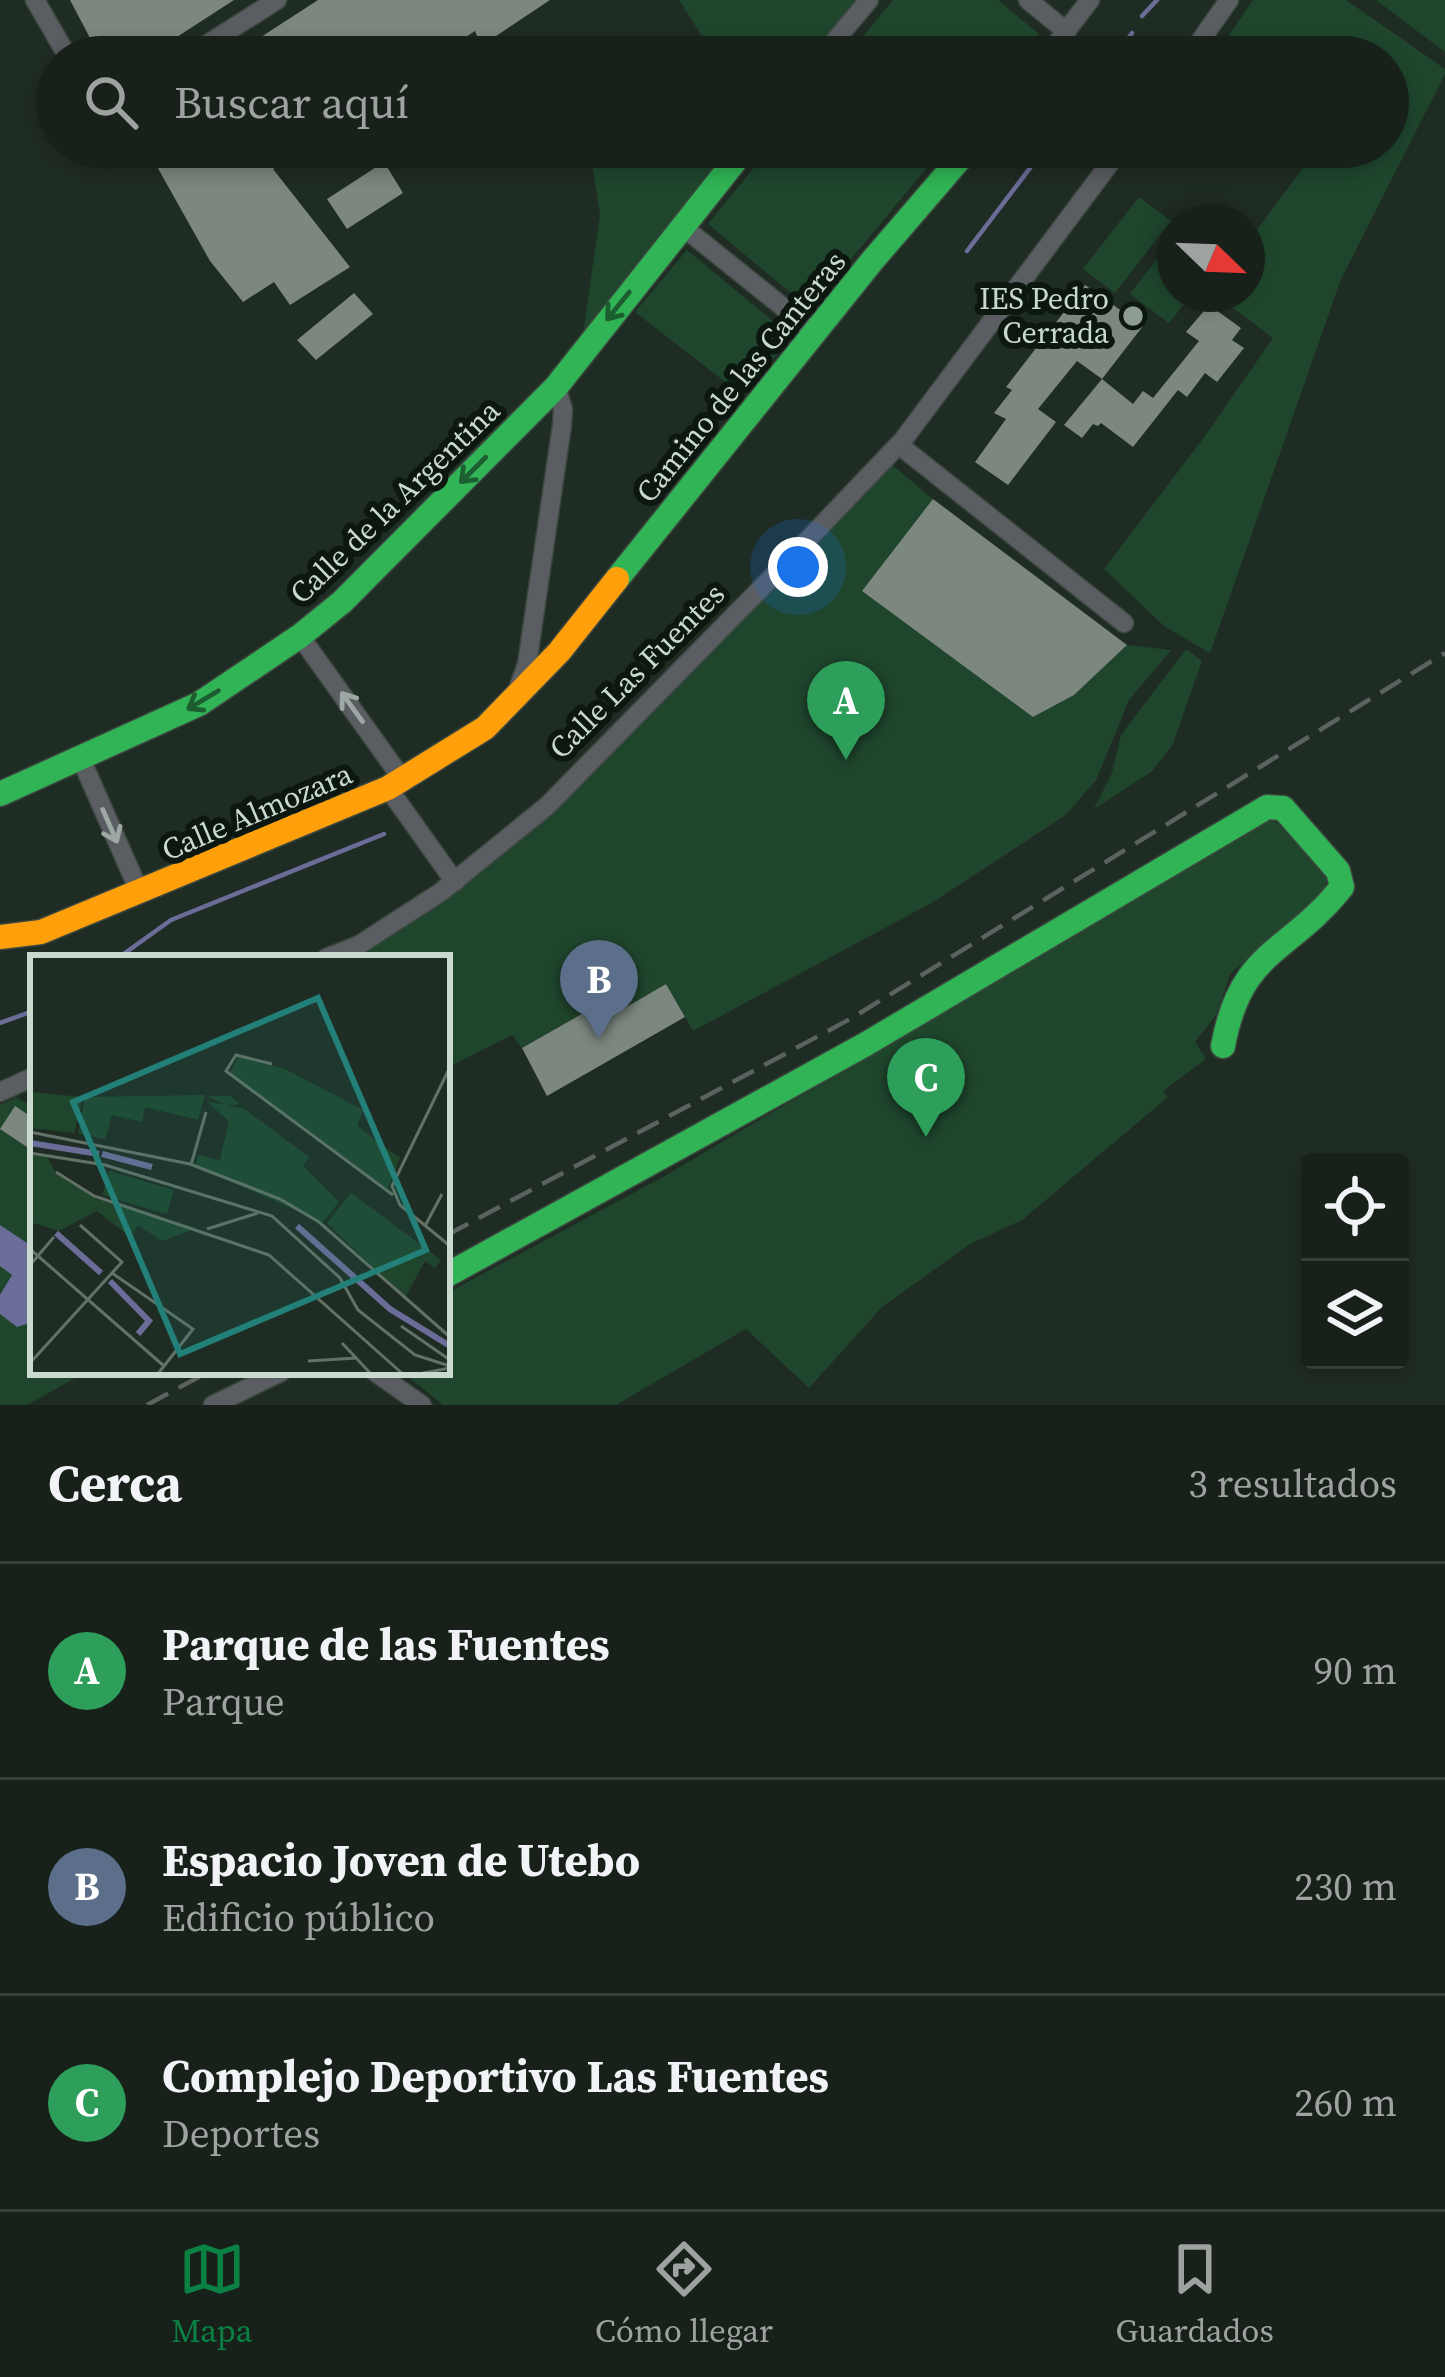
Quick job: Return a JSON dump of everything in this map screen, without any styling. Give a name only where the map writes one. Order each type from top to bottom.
[{"type":"street","points":[[35,0],[56,36]]},
{"type":"street","points":[[221,36],[277,0]]},
{"type":"street","points":[[839,36],[869,0]]},
{"type":"street","points":[[1028,0],[1066,32]]},
{"type":"street","points":[[1063,36],[1090,0]]},
{"type":"street","points":[[1204,36],[1229,0]]},
{"type":"street","name":"Calle de la Argentina","points":[[0,794],[199,704],[342,602],[556,387],[729,168]]},
{"type":"street","name":"Camino de las Canteras","points":[[515,697],[543,647],[952,168]]},
{"type":"street","name":"Calle Las Fuentes","points":[[334,954],[359,945],[454,882],[547,806],[898,445],[1106,168]]},
{"type":"street","points":[[682,226],[814,332]]},
{"type":"street","points":[[543,647],[562,424],[556,387]]},
{"type":"street","points":[[898,445],[1124,622]]},
{"type":"street","points":[[300,635],[454,882]]},
{"type":"street","name":"Calle Almozara","points":[[0,937],[41,932],[396,784],[466,743],[515,697]]},
{"type":"street","points":[[81,759],[140,893]]},
{"type":"street","points":[[450,1273],[866,1044],[1267,807],[1283,808],[1338,871],[1342,887],[1329,906],[1245,978],[1227,1021],[1223,1046]]},
{"type":"street","points":[[0,1092],[30,1078]]},
{"type":"street","points":[[213,1405],[274,1375]]},
{"type":"street","points":[[379,1375],[422,1405]]},
{"type":"green space","points":[[679,0],[859,0],[829,36],[702,36]]},
{"type":"green space","points":[[893,0],[998,0],[1039,34],[1037,36],[863,36]]},
{"type":"green space","points":[[1253,0],[1346,0],[1398,36],[1228,36]]},
{"type":"green space","points":[[1376,0],[1445,0],[1445,52]]},
{"type":"green space","points":[[1409,44],[1445,69],[1445,74],[1409,145]]},
{"type":"green space","points":[[592,168],[722,168],[582,341],[600,214]]},
{"type":"green space","points":[[754,168],[927,168],[810,309],[708,224]]},
{"type":"green space","points":[[1303,168],[1397,168],[1341,279],[1210,653],[1164,626],[1104,569],[1273,338],[1238,312],[1265,312],[1265,219]]},
{"type":"green space","points":[[1139,197],[1157,210],[1157,239],[1115,293],[1083,269]]},
{"type":"green space","points":[[687,250],[792,337],[742,395],[635,312]]},
{"type":"green space","points":[[1157,259],[1157,312],[1178,312],[1169,323],[1130,294]]},
{"type":"green space","points":[[885,459],[933,499],[1033,717],[1074,695],[1127,645],[1171,650],[1129,700],[1096,780],[1067,814],[935,901],[693,1031],[666,984],[616,1013],[607,999],[522,1048],[512,1035],[450,1066],[450,955],[355,955],[359,945],[441,892],[611,741]]},
{"type":"green space","points":[[1186,649],[1202,661],[1172,746],[1151,772],[1094,809],[1112,773],[1121,735]]},
{"type":"green space","points":[[1266,821],[1277,822],[1328,878],[1323,893],[1230,974],[1217,1014],[1195,1042],[1206,1059],[1163,1091],[1168,1097],[1022,1220],[970,1244],[882,1307],[809,1388],[746,1329],[616,1405],[443,1405],[406,1375],[450,1375],[450,1291],[663,1177]]},
{"type":"green space","points":[[16,1097],[30,1105],[30,1375],[81,1375],[27,1405],[0,1405],[0,1105]]},
{"type":"water","points":[[0,1225],[30,1245],[30,1323],[17,1327],[0,1314],[0,1295],[12,1275],[0,1266]]},
{"type":"building","points":[[70,0],[234,0],[178,36],[89,36]]},
{"type":"building","points":[[318,0],[550,0],[496,36],[477,36],[475,31],[468,36],[262,36]]},
{"type":"building","points":[[158,168],[274,168],[350,267],[290,305],[274,282],[243,302],[210,261]]},
{"type":"building","points":[[375,168],[388,168],[403,193],[347,229],[327,199]]},
{"type":"building","points":[[1085,285],[1143,326],[1102,379],[1077,361],[1038,409],[1056,422],[1008,485],[975,462],[1006,419],[994,413],[1012,390],[1006,387]]},
{"type":"building","points":[[354,293],[373,314],[316,360],[297,340]]},
{"type":"building","points":[[1203,312],[1219,312],[1241,328],[1232,340],[1244,348],[1217,382],[1205,373],[1187,397],[1178,390],[1133,447],[1101,423],[1093,424],[1082,438],[1064,425],[1102,379],[1133,404],[1143,391],[1153,398],[1199,341],[1186,332]]},
{"type":"building","points":[[933,499],[1127,645],[1074,695],[1033,717],[862,591]]},
{"type":"building","points":[[666,984],[685,1017],[547,1096],[522,1048],[608,999],[616,1013]]},
{"type":"building","points":[[15,1106],[30,1116],[30,1149],[0,1129]]},
{"type":"waterway","points":[[1142,16],[1157,0]]},
{"type":"waterway","points":[[967,251],[1030,168]]},
{"type":"waterway","points":[[122,955],[171,920],[384,834]]},
{"type":"waterway","points":[[0,1023],[30,1012]]},
{"type":"railway","points":[[450,1233],[852,1018],[1445,653]]},
{"type":"railway","points":[[147,1405],[202,1375]]},
{"type":"traffic: fast","points":[[0,794],[199,704],[342,602],[556,387],[729,168]]},
{"type":"traffic: fast","points":[[617,579],[952,168]]},
{"type":"traffic: fast","points":[[450,1273],[866,1044],[1267,807],[1283,808],[1338,871],[1342,887],[1255,970],[1231,1014],[1223,1046]]},
{"type":"traffic: slow","points":[[0,937],[41,932],[388,788],[485,728],[559,652],[617,579]]},
{"type":"place","name":"IES Pedro Cerrada","points":[[1133,316]]},
{"type":"place","name":"Parque de las Fuentes","points":[[846,760]]},
{"type":"place","name":"Espacio Joven de Utebo","points":[[599,1039]]},
{"type":"place","name":"Complejo Deportivo Las Fuentes","points":[[926,1137]]}]
